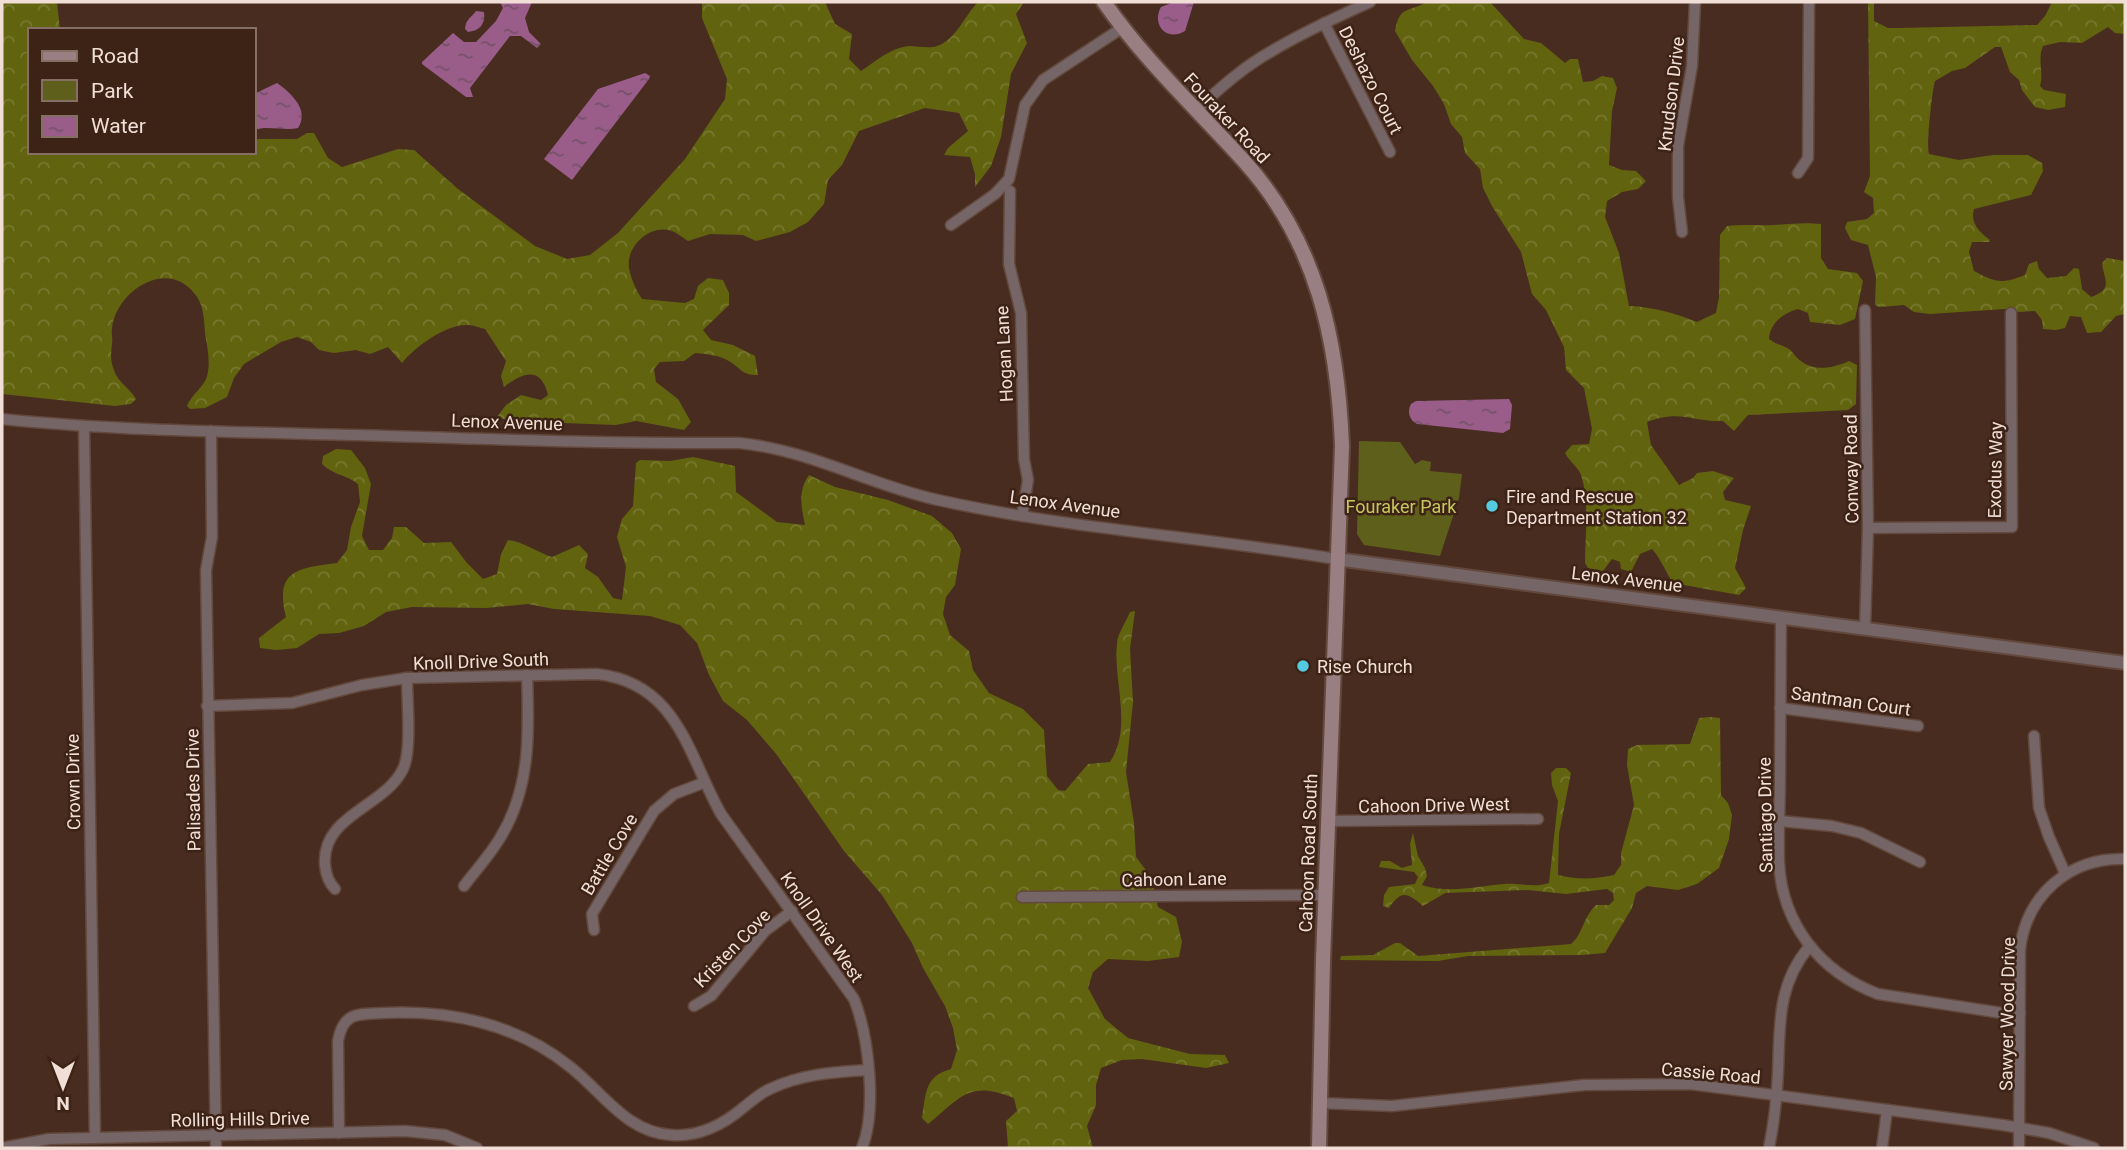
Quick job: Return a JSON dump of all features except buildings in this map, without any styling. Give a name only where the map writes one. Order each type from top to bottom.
[{"type":"main road","name":"Fouraker Road","points":[[1104,2],[1122,28],[1195,111],[1244,161],[1279,210],[1304,255],[1323,304],[1340,397],[1342,446],[1336,559]]},
{"type":"main road","name":"Cahoon Road South","points":[[1319,1148],[1336,559]]},
{"type":"street","points":[[1195,111],[1231,78],[1270,51],[1370,2]]},
{"type":"street","name":"Knudson Drive","points":[[1682,232],[1678,197],[1678,146],[1692,66],[1695,2]]},
{"type":"street","points":[[1798,173],[1808,158],[1809,2]]},
{"type":"street","name":"Deshazo Court","points":[[1324,23],[1390,152]]},
{"type":"street","points":[[951,225],[996,194],[1009,179],[1025,105],[1043,80],[1122,28]]},
{"type":"street","name":"Hogan Lane","points":[[1010,191],[1009,264],[1021,313],[1024,459],[1028,480],[1022,516]]},
{"type":"street","name":"Conway Road","points":[[1865,310],[1868,528],[1865,628]]},
{"type":"street","name":"Exodus Way","points":[[1868,528],[2012,527],[2011,313]]},
{"type":"street","name":"Lenox Avenue","points":[[2,419],[84,426],[211,431],[559,442],[739,443],[771,446],[935,499],[1022,516],[2125,663]]},
{"type":"street","name":"Crown Drive","points":[[84,426],[95,1138]]},
{"type":"street","name":"Palisades Drive","points":[[211,431],[212,537],[206,570],[216,1148]]},
{"type":"street","name":"Santiago Drive","points":[[1781,617],[1779,861],[1791,914],[1809,947],[1822,961],[1849,981],[1878,994],[2002,1013],[2020,1013]]},
{"type":"street","name":"Knoll Drive South","points":[[207,706],[292,703],[362,685],[407,678],[604,674],[627,681],[648,692],[667,709],[682,731],[703,783]]},
{"type":"street","points":[[464,886],[500,838],[518,798],[525,774],[529,732],[527,675]]},
{"type":"street","points":[[335,889],[330,883],[325,863],[331,837],[339,826],[398,778],[408,757],[407,678]]},
{"type":"street","name":"Santman Court","points":[[1780,708],[1918,726]]},
{"type":"street","points":[[2034,736],[2039,808],[2065,873]]},
{"type":"street","name":"Knoll Drive West","points":[[703,783],[721,814],[853,999],[863,1027],[871,1112],[868,1134],[862,1148]]},
{"type":"street","name":"Battle Cove","points":[[594,930],[592,914],[654,811],[674,794],[703,783]]},
{"type":"street","name":"Cahoon Drive West","points":[[1329,821],[1538,819]]},
{"type":"street","points":[[1780,821],[1832,826],[1861,833],[1920,862]]},
{"type":"street","name":"Sawyer Wood Drive","points":[[2019,1148],[2020,950],[2026,922],[2041,897],[2065,873],[2097,861],[2125,859]]},
{"type":"street","name":"Cahoon Lane","points":[[1022,897],[1326,895]]},
{"type":"street","name":"Kristen Cove","points":[[694,1006],[711,996],[765,931],[792,911]]},
{"type":"street","points":[[1769,1148],[1783,1000],[1792,970],[1809,947]]},
{"type":"street","points":[[339,1133],[340,1028],[351,1016],[372,1013],[443,1015],[491,1025],[518,1035],[569,1066],[626,1119],[652,1132],[670,1135],[697,1133],[716,1126],[765,1090],[788,1081],[834,1072],[868,1070]]},
{"type":"street","name":"Cassie Road","points":[[1320,1103],[1392,1105],[1527,1090],[1631,1083],[1690,1084],[2020,1128],[2049,1133],[2094,1148]]},
{"type":"street","points":[[1882,1148],[1887,1110]]},
{"type":"street","name":"Rolling Hills Drive","points":[[2,1148],[49,1139],[339,1133],[433,1133],[477,1148]]},
{"type":"green space","points":[[2,2],[57,2],[60,28],[28,28],[28,154],[256,154],[256,139],[297,139],[307,133],[314,133],[328,158],[342,167],[398,149],[414,150],[458,189],[535,246],[567,259],[590,255],[618,233],[685,159],[725,99],[727,79],[702,18],[702,2],[825,2],[835,24],[852,34],[849,59],[861,71],[896,49],[909,46],[934,47],[944,43],[978,2],[1024,2],[1016,14],[1027,43],[1011,74],[1001,137],[991,166],[975,187],[975,174],[970,157],[944,155],[948,148],[968,131],[959,113],[925,108],[859,131],[842,165],[828,180],[824,204],[808,222],[790,232],[756,241],[743,235],[710,234],[688,241],[668,230],[660,230],[646,235],[635,246],[629,260],[629,268],[642,299],[685,303],[694,299],[698,286],[708,278],[723,280],[729,293],[729,305],[703,330],[711,340],[733,345],[755,356],[758,375],[745,373],[729,361],[708,354],[695,353],[684,361],[660,362],[654,369],[656,382],[678,399],[691,422],[684,430],[636,421],[616,425],[511,421],[497,417],[506,405],[521,395],[541,400],[548,395],[545,385],[536,376],[524,375],[504,387],[501,376],[506,361],[485,329],[468,325],[451,328],[432,337],[402,363],[388,347],[370,354],[356,350],[334,353],[319,350],[311,342],[297,337],[281,342],[244,364],[234,378],[227,397],[205,408],[190,409],[187,406],[206,380],[208,371],[204,317],[194,293],[183,283],[170,279],[157,279],[132,292],[116,315],[112,330],[112,364],[118,378],[136,399],[131,404],[115,406],[2,394]]},
{"type":"green space","points":[[1427,2],[1490,2],[1524,39],[1541,43],[1565,63],[1570,59],[1578,59],[1583,82],[1602,76],[1613,78],[1617,88],[1612,111],[1609,165],[1636,171],[1646,181],[1638,189],[1622,192],[1607,201],[1605,217],[1619,253],[1629,306],[1664,311],[1697,322],[1716,313],[1719,297],[1720,235],[1727,226],[1821,224],[1821,258],[1828,269],[1857,273],[1863,281],[1855,319],[1840,325],[1810,322],[1808,313],[1798,309],[1778,320],[1769,339],[1789,349],[1799,360],[1812,367],[1831,367],[1849,361],[1857,365],[1856,404],[1848,410],[1748,415],[1734,431],[1723,421],[1686,417],[1669,416],[1647,422],[1651,445],[1679,485],[1697,473],[1713,471],[1734,478],[1723,492],[1725,500],[1751,506],[1735,568],[1746,588],[1739,595],[1673,583],[1652,549],[1640,554],[1631,572],[1621,569],[1620,562],[1612,559],[1603,571],[1588,568],[1585,563],[1584,486],[1580,472],[1565,453],[1572,445],[1589,444],[1592,429],[1584,388],[1566,370],[1564,347],[1546,310],[1532,294],[1521,252],[1483,188],[1480,169],[1465,153],[1462,137],[1451,124],[1444,104],[1395,31],[1402,13]]},
{"type":"green space","points":[[1868,2],[1874,2],[1874,21],[1888,28],[1899,28],[2037,25],[2052,2],[2125,2],[2125,34],[2115,33],[2108,27],[2082,43],[2060,42],[2043,46],[2040,86],[2044,90],[2066,94],[2065,107],[2048,110],[2035,107],[2022,90],[2019,80],[2010,72],[2001,47],[1995,47],[1965,68],[1952,71],[1935,81],[1928,141],[1929,154],[1959,160],[1993,155],[2028,155],[2042,163],[2043,171],[2031,195],[1974,209],[1976,227],[1990,240],[1972,242],[1969,252],[1974,271],[1994,280],[2005,281],[2025,275],[2029,264],[2037,261],[2039,269],[2047,278],[2066,276],[2074,268],[2079,269],[2082,289],[2091,297],[2105,287],[2102,263],[2107,258],[2125,261],[2125,314],[2116,316],[2101,332],[2087,333],[2081,317],[2070,316],[2065,328],[2056,330],[2043,329],[2042,320],[2035,311],[2005,309],[1930,314],[1914,312],[1904,305],[1875,305],[1876,277],[1868,245],[1851,240],[1845,228],[1847,222],[1867,219],[1874,213],[1873,198],[1864,192],[1870,176]]},
{"type":"green space","name":"Fouraker Park","points":[[1359,441],[1400,442],[1415,464],[1422,460],[1431,462],[1430,471],[1462,474],[1459,498],[1440,556],[1364,545],[1357,534]]},
{"type":"green space","points":[[336,449],[351,450],[365,468],[371,484],[362,536],[369,550],[383,550],[392,538],[394,527],[406,527],[424,543],[451,542],[483,579],[497,574],[501,554],[508,540],[552,557],[579,545],[588,554],[585,568],[598,577],[613,598],[622,600],[626,567],[617,537],[622,519],[633,506],[636,463],[640,460],[670,461],[693,457],[735,466],[736,492],[777,522],[805,525],[802,493],[809,475],[835,487],[888,500],[932,516],[952,533],[961,549],[955,585],[946,597],[943,614],[950,635],[969,651],[973,670],[989,693],[1023,709],[1044,730],[1047,776],[1058,790],[1065,791],[1088,764],[1110,762],[1117,748],[1121,704],[1117,643],[1130,612],[1135,611],[1130,649],[1133,702],[1126,772],[1136,857],[1151,877],[1158,907],[1176,917],[1182,942],[1179,957],[1148,961],[1108,959],[1093,972],[1088,988],[1105,1019],[1128,1038],[1190,1054],[1225,1055],[1229,1063],[1206,1068],[1142,1059],[1122,1060],[1101,1068],[1096,1085],[1096,1105],[1087,1126],[1093,1148],[1008,1148],[1006,1121],[1017,1111],[1014,1098],[986,1091],[976,1091],[958,1099],[928,1124],[922,1118],[928,1087],[936,1076],[951,1069],[957,1050],[945,1006],[912,943],[882,895],[844,851],[777,755],[747,720],[723,701],[709,675],[697,643],[680,625],[650,616],[554,609],[528,604],[486,608],[412,607],[386,612],[364,626],[339,633],[319,634],[297,648],[260,648],[259,638],[286,617],[283,589],[292,574],[311,567],[337,563],[347,550],[351,527],[360,502],[358,484],[322,464],[323,456]]},
{"type":"green space","points":[[1699,718],[1720,718],[1721,795],[1728,803],[1732,815],[1729,839],[1719,868],[1697,884],[1678,890],[1647,886],[1636,893],[1632,908],[1605,953],[1468,956],[1438,961],[1340,960],[1341,956],[1373,955],[1395,943],[1400,943],[1418,956],[1571,944],[1596,905],[1609,905],[1614,900],[1613,893],[1607,889],[1566,894],[1528,890],[1445,893],[1423,906],[1404,895],[1397,898],[1389,908],[1383,906],[1384,895],[1389,887],[1415,884],[1418,877],[1414,872],[1379,867],[1381,861],[1390,861],[1402,868],[1412,865],[1410,844],[1413,833],[1418,856],[1427,876],[1422,885],[1453,889],[1549,883],[1558,801],[1551,773],[1556,768],[1566,768],[1571,773],[1559,834],[1558,875],[1586,878],[1614,875],[1621,865],[1621,853],[1634,805],[1627,765],[1628,749],[1637,745],[1690,744]]},
{"type":"water","points":[[500,2],[532,2],[525,18],[529,32],[541,44],[537,48],[521,36],[510,36],[470,88],[473,97],[466,97],[422,62],[453,33],[464,42],[476,42],[496,21],[503,8]]},
{"type":"water","points":[[1174,2],[1194,2],[1185,31],[1178,34],[1162,30],[1158,20],[1161,7]]},
{"type":"water","points":[[476,11],[484,12],[483,23],[468,32],[465,29],[466,23]]},
{"type":"water","points":[[645,73],[650,76],[649,79],[572,180],[544,159],[598,89]]},
{"type":"water","points":[[277,83],[288,92],[297,102],[302,115],[298,128],[256,130],[256,93]]},
{"type":"water","points":[[1509,399],[1512,405],[1510,429],[1503,433],[1417,424],[1409,412],[1411,404],[1416,401]]},
{"type":"place","name":"Fire and Rescue Department Station 32","points":[[1492,506]]},
{"type":"place","name":"Rise Church","points":[[1303,666]]}]
